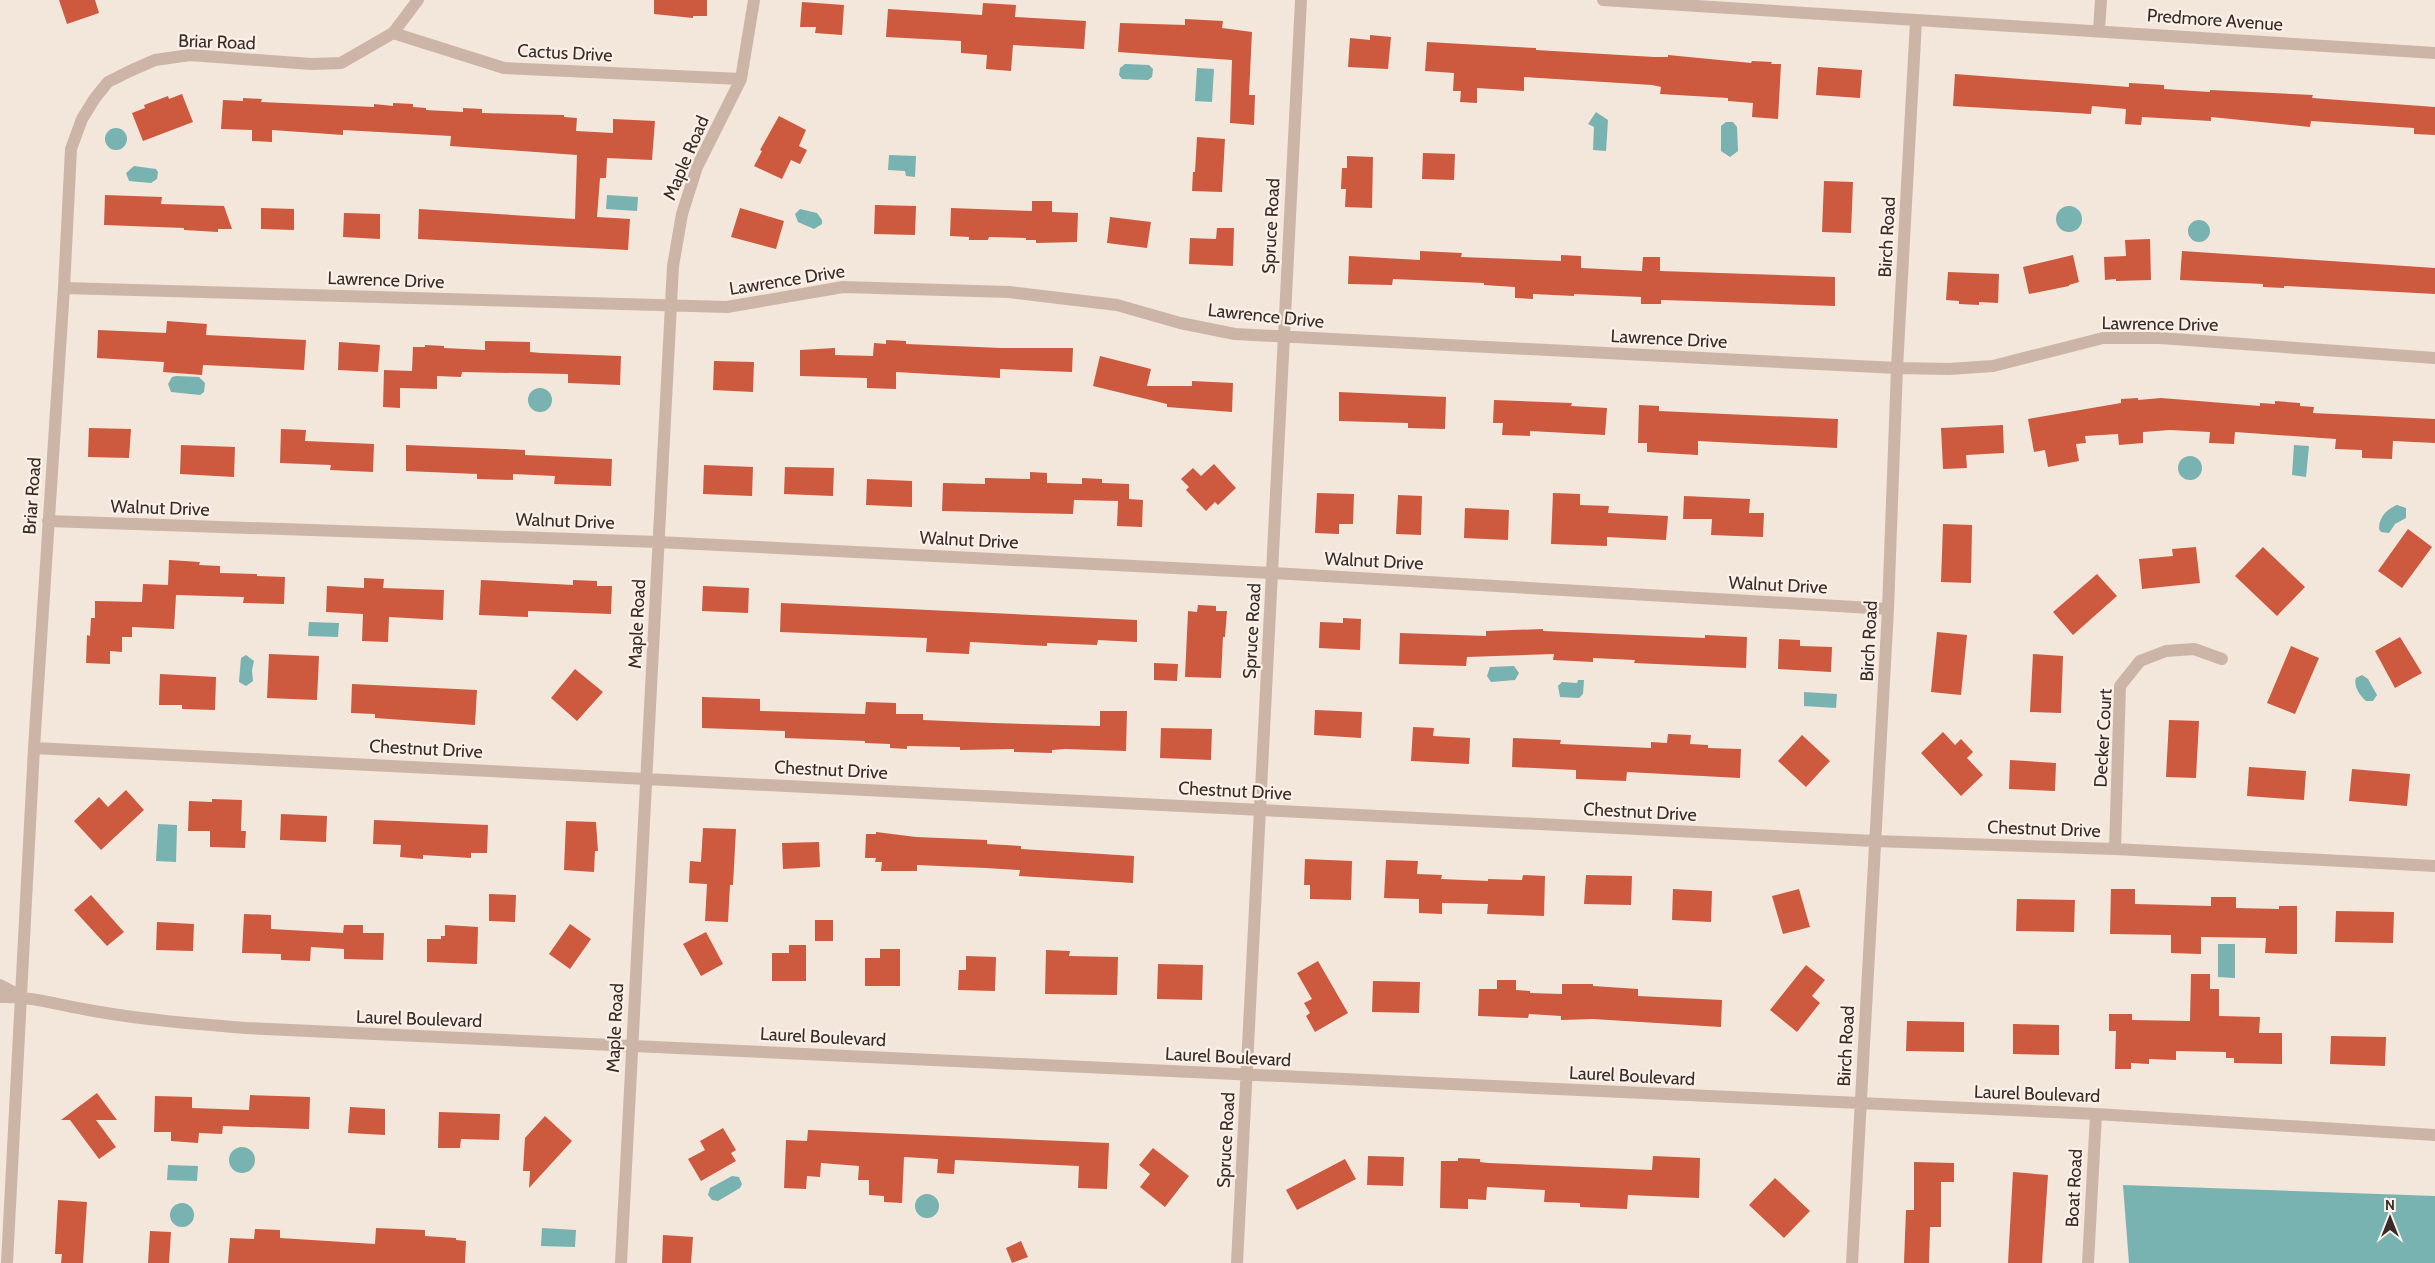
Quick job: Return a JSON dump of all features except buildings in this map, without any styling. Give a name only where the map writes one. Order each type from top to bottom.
[{"type":"street","name":"Briar Road","points":[[7,1263],[34,748],[64,288],[71,149],[82,118],[108,82],[155,60],[190,55],[311,64],[341,63],[392,33],[418,0]]},
{"type":"street","name":"Maple Road","points":[[621,1263],[631,1045],[647,777],[669,306],[673,266],[682,214],[697,167],[741,79],[754,0]]},
{"type":"street","name":"Spruce Road","points":[[1237,1263],[1301,0]]},
{"type":"street","name":"Predmore Avenue","points":[[1602,0],[1916,21],[2099,30],[2435,53]]},
{"type":"street","points":[[2099,30],[2100,0]]},
{"type":"street","name":"Birch Road","points":[[1852,1263],[1888,609],[1897,368],[1916,21]]},
{"type":"street","name":"Cactus Drive","points":[[392,33],[504,68],[741,79]]},
{"type":"street","name":"Lawrence Drive","points":[[64,288],[727,307],[843,287],[1009,292],[1117,305],[1180,323],[1216,330],[1283,337],[1897,368],[1949,369],[1993,366],[2103,338],[2160,338],[2435,358]]},
{"type":"street","name":"Walnut Drive","points":[[48,521],[658,542],[1273,573],[1888,609]]},
{"type":"street","name":"Decker Court","points":[[2115,849],[2120,686],[2140,661],[2166,651],[2194,649],[2222,659]]},
{"type":"street","name":"Chestnut Drive","points":[[34,748],[647,777],[1874,841],[2115,849],[2435,866]]},
{"type":"street","name":"Laurel Boulevard","points":[[0,985],[21,996]]},
{"type":"street","name":"Laurel Boulevard","points":[[0,997],[21,996],[87,1010],[173,1023],[246,1028],[1246,1076],[2096,1114],[2435,1135]]},
{"type":"street","name":"Boat Road","points":[[2088,1263],[2096,1114]]},
{"type":"water","points":[[1125,64],[1149,65],[1153,69],[1152,77],[1148,80],[1122,79],[1119,75],[1120,68]]},
{"type":"water","points":[[1197,68],[1214,69],[1212,102],[1195,101]]},
{"type":"water","points":[[1596,112],[1608,120],[1606,151],[1593,150],[1594,127],[1588,124]]},
{"type":"water","points":[[1726,122],[1733,122],[1737,127],[1738,151],[1730,157],[1721,151],[1721,126]]},
{"type":"water","points":[[116,128],[124,131],[127,139],[124,147],[116,150],[108,147],[105,139],[108,131]]},
{"type":"water","points":[[889,155],[916,156],[915,177],[906,176],[905,171],[888,170]]},
{"type":"water","points":[[134,166],[156,169],[158,172],[157,179],[151,183],[129,181],[126,173]]},
{"type":"water","points":[[607,195],[638,197],[637,211],[606,209]]},
{"type":"water","points":[[2069,206],[2078,210],[2082,219],[2078,228],[2069,232],[2060,228],[2056,219],[2060,210]]},
{"type":"water","points":[[800,209],[817,213],[822,220],[822,224],[814,229],[798,222],[795,214]]},
{"type":"water","points":[[2195,220],[2203,220],[2210,227],[2210,235],[2203,242],[2195,242],[2188,235],[2188,227]]},
{"type":"water","points":[[172,377],[199,377],[205,383],[204,392],[200,395],[171,392],[168,384]]},
{"type":"water","points":[[540,388],[545,389],[551,395],[551,405],[545,411],[540,412],[535,411],[529,405],[528,400],[529,395],[535,389]]},
{"type":"water","points":[[2294,445],[2309,446],[2306,477],[2292,475]]},
{"type":"water","points":[[2190,456],[2198,460],[2202,468],[2198,476],[2190,480],[2182,476],[2178,468],[2182,460]]},
{"type":"water","points":[[2397,505],[2406,508],[2406,518],[2395,524],[2389,533],[2381,532],[2379,525],[2382,517],[2387,511]]},
{"type":"water","points":[[309,622],[339,623],[338,637],[308,636]]},
{"type":"water","points":[[246,655],[254,661],[252,670],[253,681],[246,686],[239,682],[241,658]]},
{"type":"water","points":[[1514,666],[1519,673],[1515,680],[1491,682],[1487,676],[1490,667]]},
{"type":"water","points":[[2362,675],[2368,679],[2377,695],[2373,701],[2366,701],[2359,694],[2356,687],[2356,678]]},
{"type":"water","points":[[1578,680],[1584,680],[1583,694],[1579,698],[1560,697],[1558,686],[1562,682],[1577,683]]},
{"type":"water","points":[[1804,692],[1837,694],[1836,708],[1804,706]]},
{"type":"water","points":[[158,824],[177,825],[176,862],[156,861]]},
{"type":"water","points":[[2218,944],[2235,944],[2235,978],[2218,977]]},
{"type":"water","points":[[242,1147],[251,1151],[255,1160],[251,1169],[242,1173],[233,1169],[229,1160],[233,1151]]},
{"type":"water","points":[[168,1165],[198,1166],[197,1181],[167,1180]]},
{"type":"water","points":[[732,1176],[739,1177],[742,1184],[740,1188],[718,1201],[712,1200],[708,1195],[710,1188]]},
{"type":"water","points":[[2123,1185],[2435,1196],[2435,1263],[2129,1263]]},
{"type":"water","points":[[927,1194],[935,1198],[939,1206],[935,1214],[927,1218],[919,1214],[915,1206],[919,1198]]},
{"type":"water","points":[[182,1203],[187,1204],[193,1210],[193,1220],[187,1226],[182,1227],[177,1226],[171,1220],[170,1215],[171,1210],[177,1204]]},
{"type":"water","points":[[542,1228],[576,1230],[575,1247],[541,1246]]}]
